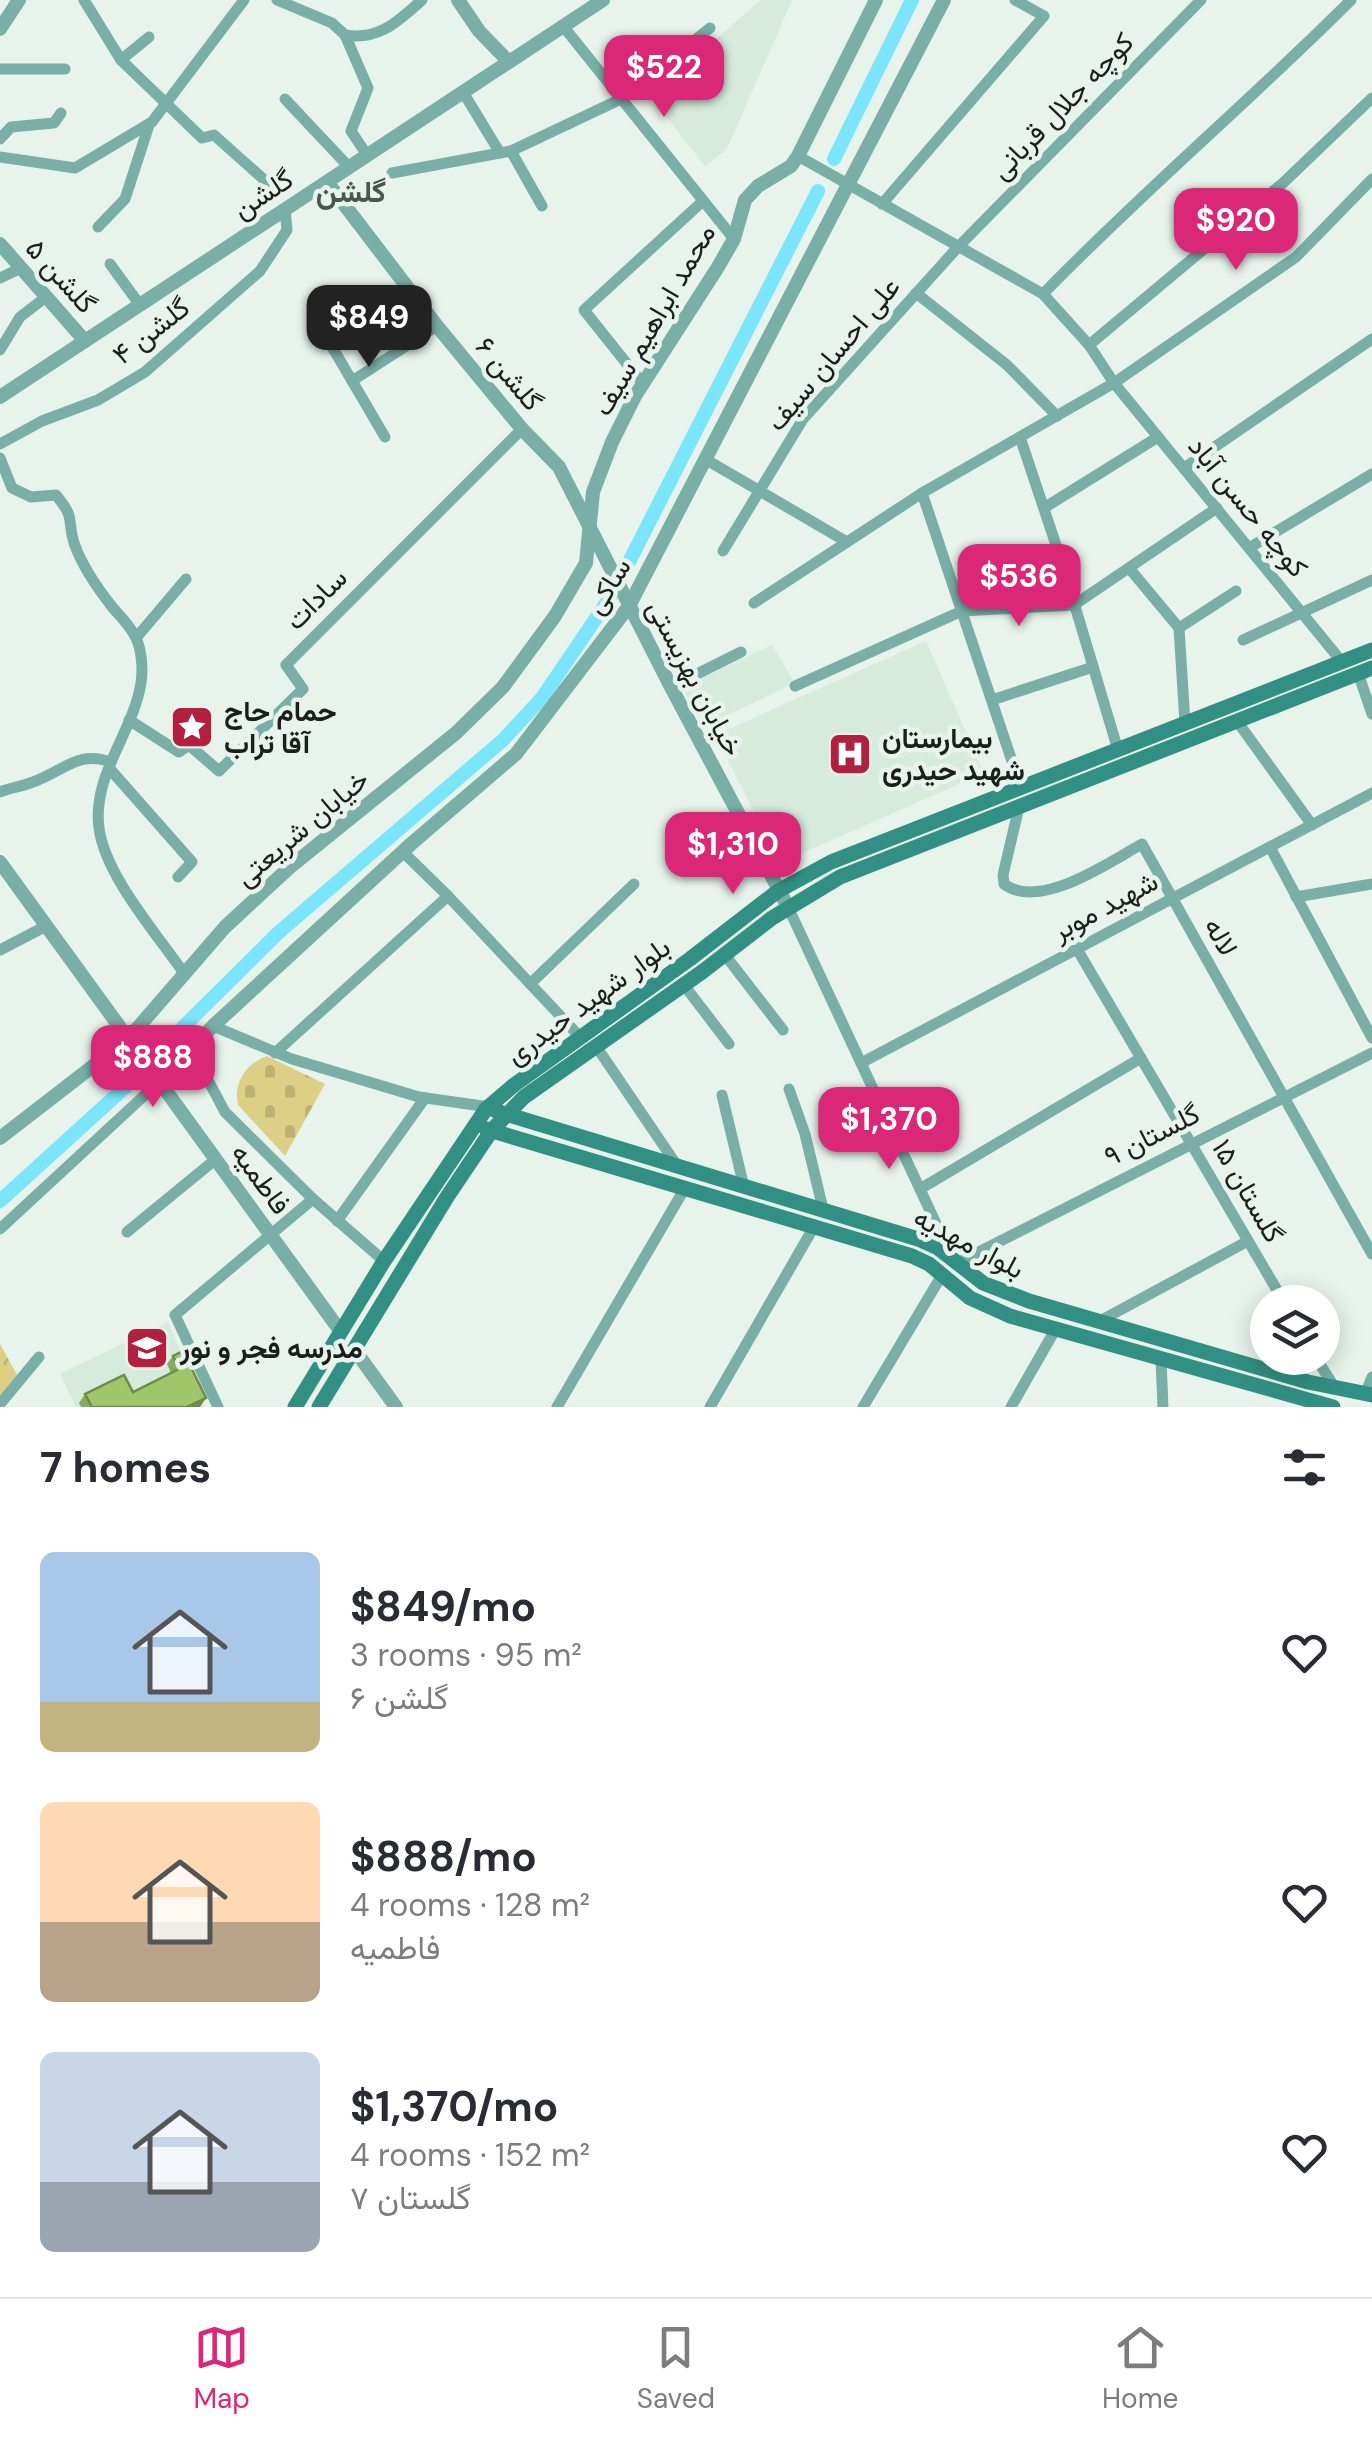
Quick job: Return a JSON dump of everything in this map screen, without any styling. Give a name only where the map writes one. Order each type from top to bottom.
[{"type":"main road","name":"بلوار شهید حیدری","points":[[296,1407],[472,1126],[524,1096],[788,907],[840,878],[1237,721],[1355,670],[1372,650]]},
{"type":"main road","name":"بلوار شهید حیدری","points":[[318,1407],[446,1197],[492,1130],[496,1111],[580,1037],[778,891],[831,862],[1185,723],[1355,670]]},
{"type":"main road","name":"بلوار مهدیه","points":[[496,1111],[929,1243],[948,1269],[985,1306],[1054,1330],[1333,1407]]},
{"type":"main road","name":"بلوار مهدیه","points":[[472,1126],[814,1225],[1098,1322],[1368,1399]]},
{"type":"main road","points":[[341,1332],[354,1349]]},
{"type":"street","points":[[0,29],[18,0]]},
{"type":"street","points":[[84,0],[121,60],[202,138],[214,135],[270,185]]},
{"type":"street","points":[[277,0],[332,24],[346,35],[368,88],[351,131],[367,155]]},
{"type":"street","points":[[458,0],[479,31],[508,62]]},
{"type":"street","name":"گلشن","points":[[0,397],[603,0]]},
{"type":"street","name":"محمد ابراهیم سیف","points":[[589,526],[592,492],[612,442],[643,384],[734,239],[745,200],[758,186],[791,166],[798,156],[876,0]]},
{"type":"street","name":"ساکی","points":[[160,1082],[212,1026],[516,754],[626,600],[705,459],[944,0]]},
{"type":"street","points":[[882,204],[1044,16],[1015,0]]},
{"type":"street","name":"کوچه جلال قربانی","points":[[958,248],[1201,0]]},
{"type":"street","points":[[1043,294],[1120,214],[1302,49],[1350,0]]},
{"type":"street","points":[[98,227],[125,199],[148,125],[240,1]]},
{"type":"street","points":[[346,35],[368,38],[380,34],[417,2]]},
{"type":"street","points":[[563,26],[734,239]]},
{"type":"street","points":[[392,172],[506,152],[622,99],[710,28]]},
{"type":"street","points":[[121,60],[149,37]]},
{"type":"street","points":[[0,69],[65,68]]},
{"type":"street","points":[[463,92],[542,206]]},
{"type":"street","points":[[285,98],[350,167]]},
{"type":"street","points":[[1089,345],[1282,182],[1372,98]]},
{"type":"street","points":[[0,139],[11,126],[54,123],[61,113]]},
{"type":"street","points":[[0,157],[75,168],[148,125]]},
{"type":"street","name":"کوچه حسن آباد","points":[[798,156],[1043,294],[1089,345],[1114,383],[1249,548],[1355,670],[1372,714]]},
{"type":"street","points":[[754,603],[922,494],[1114,383],[1296,257],[1372,180]]},
{"type":"street","name":"گلشن ۶","points":[[326,182],[437,326],[522,429],[559,466],[605,558]]},
{"type":"street","points":[[643,384],[584,310],[703,201]]},
{"type":"street","name":"گلشن ۴","points":[[0,444],[42,420],[98,400],[145,372],[260,271],[287,230],[285,209]]},
{"type":"street","name":"گلشن ۵","points":[[0,244],[86,341]]},
{"type":"street","name":"علی احسان سیف","points":[[723,550],[802,419],[958,248]]},
{"type":"street","points":[[110,264],[140,304]]},
{"type":"street","points":[[0,278],[21,268]]},
{"type":"street","points":[[916,293],[1007,365],[1058,416]]},
{"type":"street","points":[[0,350],[20,317],[46,297]]},
{"type":"street","points":[[318,323],[386,438]]},
{"type":"street","points":[[352,381],[437,326]]},
{"type":"street","points":[[1184,468],[1372,339]]},
{"type":"street","name":"سادات","points":[[129,720],[179,752],[188,746],[219,772],[304,689],[286,665],[522,429]]},
{"type":"street","points":[[1020,438],[1118,750]]},
{"type":"street","points":[[1044,508],[1158,438]]},
{"type":"street","points":[[0,458],[12,488],[31,497],[56,495],[72,515],[73,540],[83,562],[136,638],[142,663],[141,683],[110,766],[98,809],[99,830],[128,892],[183,972]]},
{"type":"street","points":[[705,459],[847,542]]},
{"type":"street","points":[[1249,548],[1372,474]]},
{"type":"street","points":[[0,499],[17,490]]},
{"type":"street","points":[[922,494],[1021,788]]},
{"type":"street","points":[[795,686],[962,611],[1074,605],[1216,508]]},
{"type":"street","name":"خیابان شریعتی","points":[[0,1138],[128,1038],[225,927],[290,867],[456,733],[503,687],[555,616],[586,564],[589,526]]},
{"type":"street","name":"خیابان بهزیستی","points":[[605,558],[788,907]]},
{"type":"street","points":[[1129,568],[1179,628],[1185,723]]},
{"type":"street","points":[[136,638],[186,580]]},
{"type":"street","points":[[1243,640],[1372,580]]},
{"type":"street","points":[[1179,628],[1236,591]]},
{"type":"street","points":[[671,687],[742,652]]},
{"type":"street","points":[[992,700],[1093,666]]},
{"type":"street","points":[[1237,721],[1312,825]]},
{"type":"street","points":[[0,792],[38,781],[62,766],[92,756],[110,766],[192,862],[178,877]]},
{"type":"street","name":"شهید موبر","points":[[861,1063],[1372,793]]},
{"type":"street","name":"لاله","points":[[1019,807],[1003,875],[1004,884],[1013,890],[1050,890],[1142,844],[1372,1254]]},
{"type":"street","points":[[1270,847],[1372,1038]]},
{"type":"street","points":[[403,852],[580,1037]]},
{"type":"street","name":"فاطمیه","points":[[0,862],[341,1332]]},
{"type":"street","points":[[530,984],[634,884]]},
{"type":"street","points":[[1296,897],[1372,884]]},
{"type":"street","points":[[275,1052],[448,896]]},
{"type":"street","points":[[788,907],[920,1189],[948,1269],[863,1407]]},
{"type":"street","points":[[0,950],[46,926]]},
{"type":"street","name":"گلستان ۱۵","points":[[1077,949],[1274,1285]]},
{"type":"street","points":[[725,955],[784,1030]]},
{"type":"street","points":[[684,985],[728,1044]]},
{"type":"street","points":[[212,1026],[275,1052],[425,1098],[496,1111]]},
{"type":"street","points":[[596,1046],[678,1168]]},
{"type":"street","points":[[191,1048],[225,1112],[313,1200],[384,1261]]},
{"type":"street","name":"گلستان ۹","points":[[948,1269],[1372,1053]]},
{"type":"street","points":[[920,1189],[1142,1058]]},
{"type":"street","points":[[0,1229],[160,1082]]},
{"type":"street","points":[[789,1089],[805,1134],[823,1209]]},
{"type":"street","points":[[722,1095],[744,1187]]},
{"type":"street","points":[[337,1221],[425,1098]]},
{"type":"street","points":[[127,1232],[216,1159]]},
{"type":"street","points":[[557,1407],[685,1188]]},
{"type":"street","points":[[218,1407],[175,1315],[313,1200]]},
{"type":"street","points":[[710,1407],[814,1225]]},
{"type":"street","points":[[1098,1322],[1248,1241]]},
{"type":"street","points":[[1011,1407],[1054,1330]]},
{"type":"street","points":[[354,1349],[396,1407]]},
{"type":"street","points":[[0,1404],[39,1357]]},
{"type":"street","points":[[1161,1360],[1161,1405]]},
{"type":"street","points":[[1326,1375],[1334,1388]]},
{"type":"street","points":[[1368,1399],[1372,1377]]},
{"type":"shaded area","points":[[761,0],[792,0],[727,149],[705,166],[650,96]]},
{"type":"shaded area","name":"بیمارستان شهید حیدری","points":[[926,641],[984,773],[780,863],[715,735]]},
{"type":"shaded area","points":[[772,645],[795,683],[704,726],[682,688]]},
{"type":"shaded area","name":"مدرسه فجر و نور","points":[[168,1322],[205,1407],[76,1407],[60,1374]]},
{"type":"green space","points":[[267,1056],[325,1084],[285,1156],[238,1105],[237,1089],[243,1075]]},
{"type":"green space","points":[[0,1344],[22,1384],[0,1407]]},
{"type":"building","points":[[183,1351],[206,1398],[187,1407],[92,1407],[85,1394],[124,1375],[133,1392],[179,1369],[173,1356]]},
{"type":"waterway","points":[[834,159],[912,0]]},
{"type":"waterway","points":[[162,1048],[278,933],[503,740],[542,698],[609,599],[818,191]]},
{"type":"waterway","points":[[0,1201],[132,1081]]},
{"type":"place","name":"حمام حاج آقا تراب","points":[[192,727]]},
{"type":"place","name":"بیمارستان شهید حیدری","points":[[850,754]]},
{"type":"place","name":"مدرسه فجر و نور","points":[[147,1348]]},
{"type":"district","name":"گلشن","points":[[351,191]]}]
